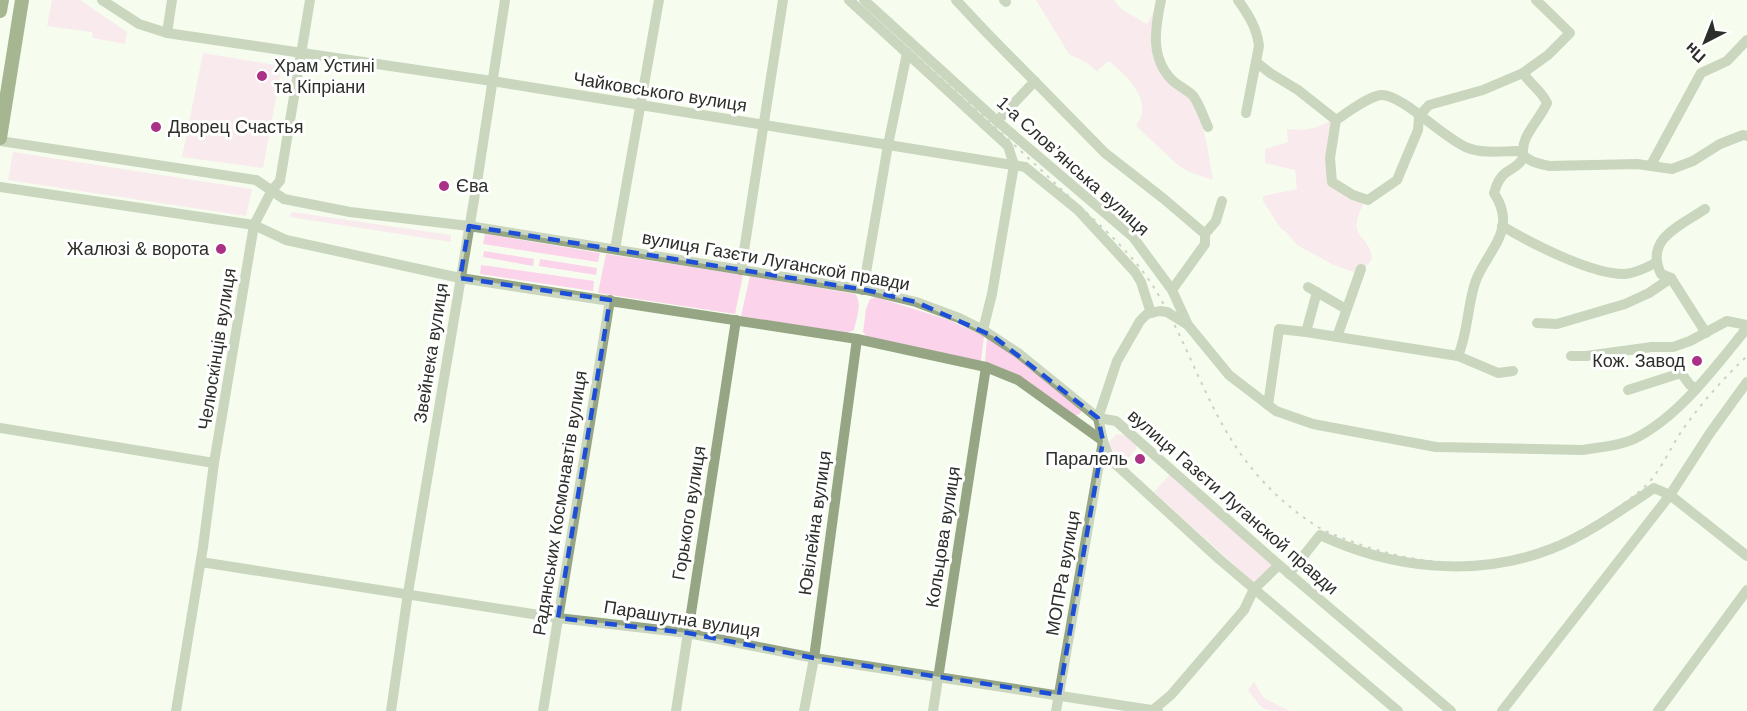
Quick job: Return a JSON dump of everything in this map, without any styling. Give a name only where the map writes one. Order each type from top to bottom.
[{"type":"main road","points":[[0,11],[2,0]]},
{"type":"main road","points":[[0,140],[22,0]]},
{"type":"street","name":"Чайковського вулиця","points":[[102,0],[139,24],[167,33],[492,81],[1025,167],[1078,210],[1135,272],[1141,282],[1151,313]]},
{"type":"street","points":[[167,33],[172,0]]},
{"type":"street","name":"Челюскінців вулиця","points":[[176,711],[254,225],[272,190],[280,181],[310,0]]},
{"type":"street","name":"Звейнека вулиця","points":[[391,711],[408,593],[478,177],[505,0]]},
{"type":"street","points":[[615,249],[658,0]]},
{"type":"street","points":[[741,270],[783,0]]},
{"type":"street","points":[[849,0],[1008,146],[1014,165],[992,294],[983,330]]},
{"type":"street","name":"1-а Слов’янська вулиця","points":[[864,0],[996,121],[1132,237],[1172,290],[1188,325],[1229,375],[1276,411],[1313,424],[1436,447],[1583,450],[1632,441],[1652,428],[1697,388],[1747,327]]},
{"type":"street","points":[[956,0],[1106,153],[1205,234]]},
{"type":"street","points":[[1161,0],[1155,32],[1157,52],[1165,72],[1182,89],[1193,95],[1208,128]]},
{"type":"street","points":[[1238,0],[1258,37],[1256,62],[1249,88],[1246,113]]},
{"type":"street","points":[[1536,0],[1570,33],[1548,55],[1522,73],[1483,90],[1429,105],[1419,116],[1418,130],[1397,180],[1368,200],[1353,195],[1332,182],[1330,159],[1336,120],[1359,105],[1381,95],[1399,100],[1419,116],[1450,139],[1468,148],[1482,152],[1519,151],[1535,163],[1549,166],[1651,165],[1672,169],[1693,161],[1720,144],[1743,135],[1747,136]]},
{"type":"street","points":[[1651,165],[1701,73],[1727,61],[1747,40]]},
{"type":"street","points":[[863,290],[888,145],[907,53]]},
{"type":"street","points":[[1256,62],[1298,90],[1336,120]]},
{"type":"street","points":[[1458,356],[1463,344],[1475,281],[1489,259],[1502,226],[1501,203],[1494,193],[1497,183],[1504,172],[1522,162],[1524,157],[1522,150],[1526,140],[1547,103],[1544,96],[1528,82],[1522,73]]},
{"type":"street","points":[[996,121],[1035,81]]},
{"type":"street","name":"вулиця Газєти Луганской правди","points":[[0,140],[256,180],[284,199],[350,212],[469,226],[863,290],[916,302],[959,318],[983,330],[1018,353],[1098,418],[1116,421],[1289,574],[1451,711]]},
{"type":"street","points":[[0,186],[254,225],[286,240],[460,278],[857,339],[986,367],[1018,380],[1103,441]]},
{"type":"street","points":[[1172,290],[1205,244],[1205,234],[1216,221],[1221,201]]},
{"type":"street","points":[[1705,209],[1663,237],[1655,263],[1661,274],[1671,278],[1706,333]]},
{"type":"street","points":[[1502,226],[1564,258],[1602,271],[1623,274],[1655,263]]},
{"type":"street","points":[[1337,337],[1361,269]]},
{"type":"street","points":[[1537,323],[1557,324],[1625,304],[1649,293],[1671,278]]},
{"type":"street","points":[[1306,332],[1312,290],[1347,309]]},
{"type":"street","name":"Радянських Космонавтів вулиця","points":[[543,711],[610,300]]},
{"type":"street","points":[[1188,325],[1167,312],[1160,311],[1151,313],[1140,321],[1117,361],[1098,418],[1110,459],[1254,589],[1398,711]]},
{"type":"street","name":"Горького вулиця","points":[[676,711],[736,320]]},
{"type":"street","points":[[1571,356],[1586,356],[1652,346],[1673,347],[1727,321],[1747,327]]},
{"type":"street","points":[[1268,405],[1279,329],[1458,356],[1498,374],[1514,371]]},
{"type":"street","name":"Ювілейна вулиця","points":[[804,711],[814,658],[857,339]]},
{"type":"street","name":"Кольцова вулиця","points":[[933,711],[986,367]]},
{"type":"street","points":[[1628,390],[1682,374],[1690,385],[1697,388]]},
{"type":"street","points":[[1502,711],[1670,495],[1710,433],[1747,382]]},
{"type":"street","points":[[0,428],[214,463]]},
{"type":"street","name":"МОПРа вулиця","points":[[1056,711],[1103,441]]},
{"type":"street","points":[[1289,574],[1320,535],[1349,547],[1417,565],[1435,567],[1489,565],[1517,560],[1576,537],[1654,488],[1670,495],[1747,556]]},
{"type":"street","name":"Парашутна вулиця","points":[[201,562],[558,618],[688,633],[814,658],[1156,710]]},
{"type":"street","points":[[1156,710],[1244,609],[1254,589],[1279,565]]},
{"type":"street","points":[[1658,711],[1747,590]]},
{"type":"highlighted area","points":[[469,226],[866,290],[916,302],[993,336],[1098,418],[1103,441],[1059,695],[814,658],[688,633],[558,618],[610,300],[460,278]]},
{"type":"shaded area","points":[[52,0],[80,0],[127,32],[125,44],[93,38],[92,32],[47,26]]},
{"type":"shaded area","points":[[1036,0],[1114,0],[1121,9],[1147,24],[1156,8],[1151,40],[1154,59],[1164,76],[1188,97],[1200,118],[1213,180],[1189,172],[1178,165],[1136,126],[1142,115],[1142,105],[1132,84],[1109,61],[1097,71],[1069,54]]},
{"type":"shaded area","points":[[203,53],[282,66],[263,168],[182,157]]},
{"type":"shaded area","points":[[1331,120],[1330,185],[1365,202],[1359,214],[1357,230],[1371,251],[1372,259],[1365,268],[1356,273],[1334,265],[1297,245],[1281,229],[1263,201],[1263,196],[1297,189],[1295,170],[1265,163],[1265,149],[1288,142],[1287,129],[1310,129]]},
{"type":"shaded area","points":[[13,152],[252,189],[246,216],[8,180]]},
{"type":"shaded area","points":[[292,212],[451,235],[451,242],[290,217]]},
{"type":"shaded area","points":[[485,234],[600,253],[598,262],[483,244]]},
{"type":"shaded area","points":[[484,251],[534,259],[533,266],[483,257]]},
{"type":"shaded area","points":[[606,254],[743,275],[735,314],[598,293]]},
{"type":"shaded area","points":[[540,259],[597,268],[596,275],[539,266]]},
{"type":"shaded area","points":[[481,265],[594,281],[593,291],[480,274]]},
{"type":"shaded area","points":[[750,276],[855,294],[859,306],[854,330],[845,334],[741,316]]},
{"type":"shaded area","points":[[876,297],[949,320],[984,336],[981,361],[868,338],[863,332],[866,309],[870,299]]},
{"type":"shaded area","points":[[987,338],[1008,351],[1081,409],[1081,413],[1075,416],[1021,378],[985,362]]},
{"type":"shaded area","points":[[1117,434],[1126,435],[1136,445],[1136,449],[1128,459],[1118,456],[1111,448],[1110,441]]},
{"type":"shaded area","points":[[1171,473],[1274,564],[1254,583],[1154,492]]},
{"type":"shaded area","points":[[1254,682],[1264,698],[1289,711],[1273,711],[1261,706],[1248,690]]},
{"type":"railway","points":[[854,0],[1012,143],[1123,248],[1144,273],[1166,308],[1221,423],[1249,465],[1264,483],[1290,507],[1308,521],[1340,537],[1403,557],[1461,563],[1521,555],[1569,537],[1627,501],[1647,484],[1660,468],[1680,433],[1693,416],[1747,356]]},
{"type":"place","name":"Храм Устині та Кіпріани","points":[[262,76]]},
{"type":"place","name":"Дворец Счастья","points":[[156,127]]},
{"type":"place","name":"Єва","points":[[444,186]]},
{"type":"place","name":"Жалюзі & ворота","points":[[221,249]]},
{"type":"place","name":"Кож. Завод","points":[[1697,361]]},
{"type":"place","name":"Паралель","points":[[1140,459]]}]
